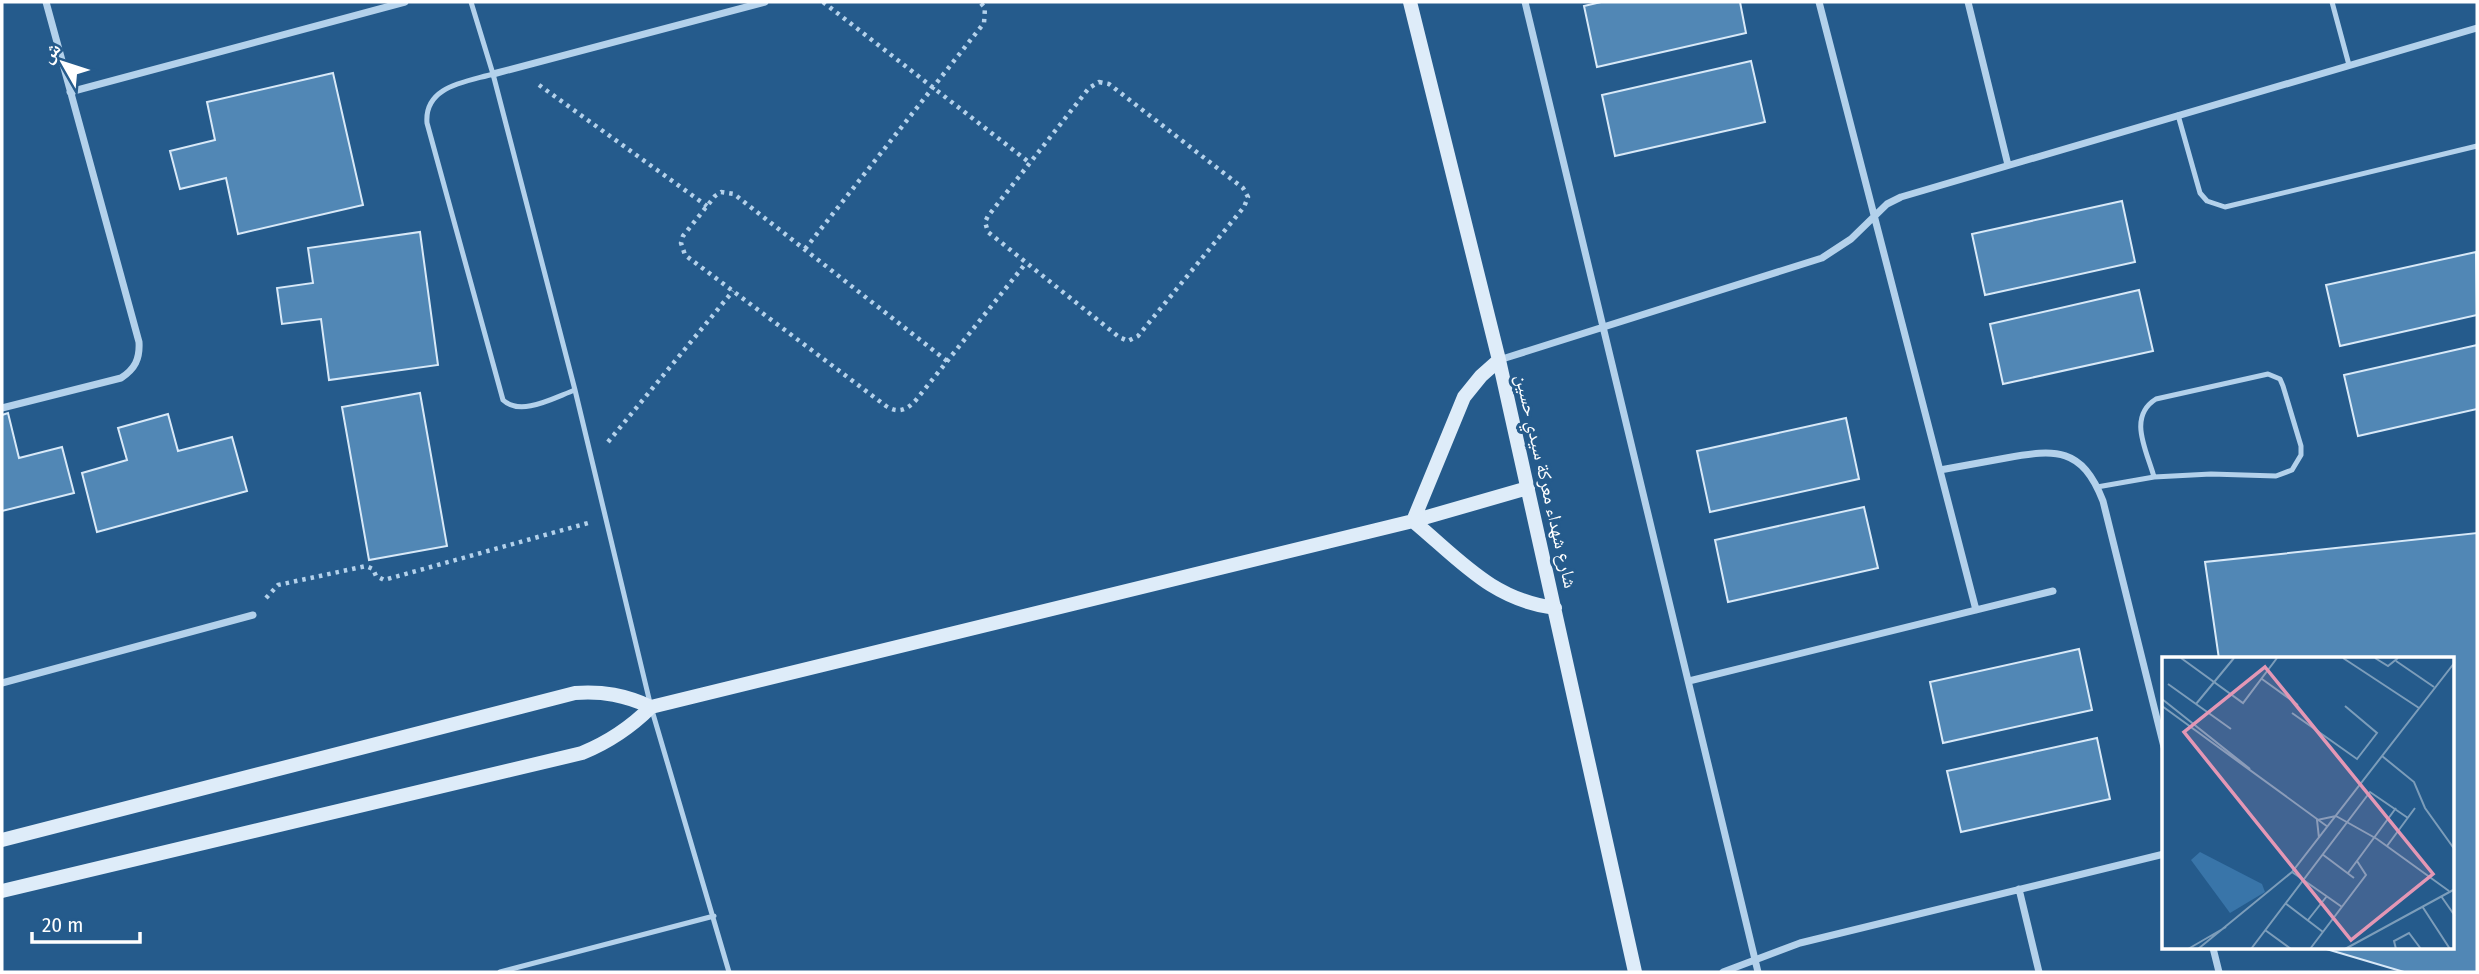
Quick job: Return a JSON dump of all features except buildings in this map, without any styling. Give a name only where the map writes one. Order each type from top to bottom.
[{"type":"main road","name":"شارع شهداء معركة سيدي حسين","points":[[1410,2],[1499,360],[1635,972]]},
{"type":"main road","points":[[1413,521],[1464,397],[1499,360]]},
{"type":"main road","points":[[2,891],[582,753],[622,733],[650,707],[1413,521],[1528,488]]},
{"type":"main road","points":[[1413,521],[1490,586],[1514,599],[1556,608]]},
{"type":"main road","points":[[2,840],[575,693],[613,693],[650,707]]},
{"type":"street","points":[[2,408],[121,378],[130,372],[139,353],[139,342],[46,2]]},
{"type":"street","points":[[70,92],[405,2]]},
{"type":"street","points":[[493,74],[765,2]]},
{"type":"street","points":[[1525,2],[1758,972]]},
{"type":"street","points":[[1819,2],[1976,610]]},
{"type":"street","points":[[1968,2],[2008,165]]},
{"type":"street","points":[[1499,360],[1822,258],[1851,239],[1874,214],[1901,197],[2477,29]]},
{"type":"street","points":[[1940,470],[2043,452],[2055,453],[2077,462],[2090,474],[2097,487],[2162,739]]},
{"type":"street","points":[[1689,681],[2053,591]]},
{"type":"street","points":[[2,683],[253,615]]},
{"type":"street","points":[[1723,972],[1800,943],[2162,854]]},
{"type":"street","points":[[2019,889],[2039,972]]},
{"type":"street","points":[[2214,950],[2219,972]]},
{"type":"lane","points":[[471,2],[493,74],[575,390],[650,707],[729,972]]},
{"type":"lane","points":[[2332,2],[2348,65]]},
{"type":"lane","points":[[493,74],[442,90],[429,104],[427,122],[503,400],[509,406],[521,408],[575,390]]},
{"type":"lane","points":[[2178,115],[2200,193],[2207,201],[2225,207],[2477,146]]},
{"type":"lane","points":[[2097,487],[2154,477],[2211,474],[2276,476],[2291,470],[2301,455],[2301,446],[2280,379],[2273,375],[2262,375],[2156,399],[2149,404],[2143,411],[2140,428],[2154,477]]},
{"type":"lane","points":[[500,972],[714,916]]},
{"type":"path","points":[[823,2],[1030,163]]},
{"type":"path","points":[[805,249],[984,23],[985,8],[980,2]]},
{"type":"path","points":[[515,68],[707,206]]},
{"type":"path","points":[[1104,82],[1243,188],[1248,197],[1244,206],[1133,340],[1128,341],[1119,337],[988,232],[985,222],[1030,163],[1089,88],[1093,84],[1104,82]]},
{"type":"path","points":[[947,362],[734,194],[722,192],[683,236],[682,250],[685,255],[892,410],[900,411],[909,407],[947,362],[1026,263]]},
{"type":"path","points":[[592,462],[733,291]]},
{"type":"path","points":[[253,615],[271,590],[278,585],[366,566],[384,580],[606,517]]}]
